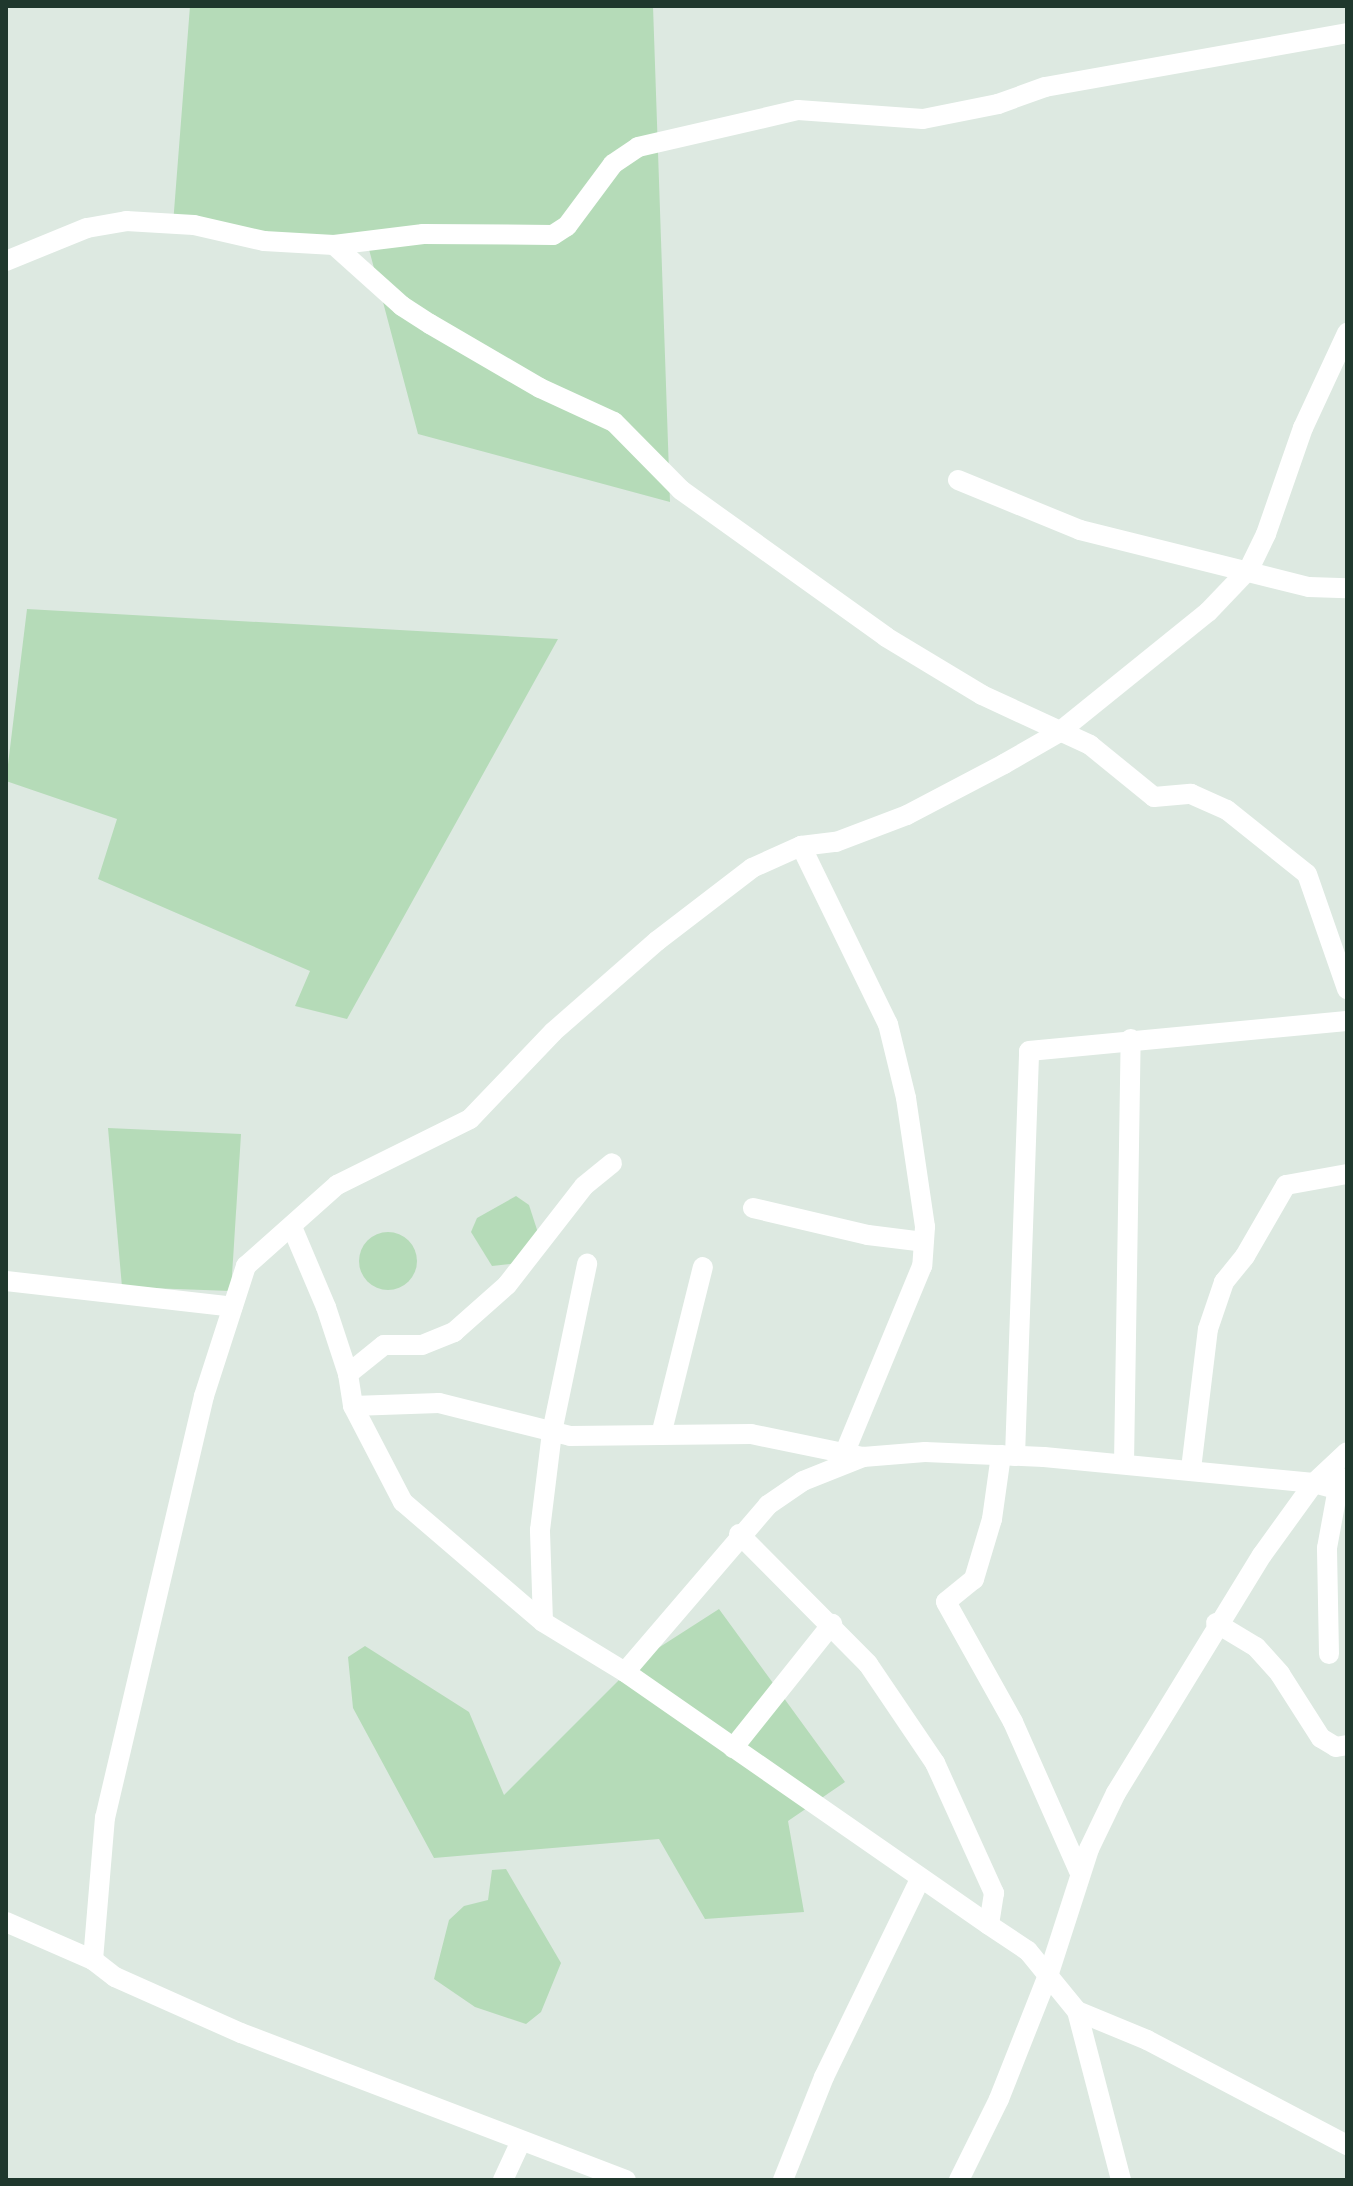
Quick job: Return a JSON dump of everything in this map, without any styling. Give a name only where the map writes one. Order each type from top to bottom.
[{"type":"street","points":[[6,261],[87,228],[126,221],[194,225],[264,241],[334,245],[423,234],[553,235],[567,226],[613,164],[638,147],[798,110],[923,119],[998,104],[1045,87],[1347,33]]},
{"type":"street","points":[[334,245],[430,324],[540,388],[614,422],[681,490],[756,540],[826,597],[940,670],[1114,759],[1154,797],[1206,798],[1283,853],[1307,874],[1315,890],[1347,989]]},
{"type":"street","points":[[93,1960],[105,1818],[204,1396],[246,1266],[337,1185],[470,1119],[553,1032],[657,941],[752,868],[801,846],[836,842],[907,815],[1058,733],[1208,612],[1249,569],[1287,480],[1303,428],[1347,333]]},
{"type":"street","points":[[958,480],[1080,530],[1249,569],[1309,587],[1347,588]]},
{"type":"street","points":[[625,1672],[739,1534],[803,1481],[854,1456],[922,1266],[924,1242],[906,1098],[888,1024],[801,846]]},
{"type":"street","points":[[1080,1873],[1013,1722],[946,1602],[974,1579],[1008,1456],[1029,1051],[1347,1021]]},
{"type":"street","points":[[1124,1464],[1131,1039]]},
{"type":"street","points":[[348,1374],[384,1345],[422,1345],[454,1332],[507,1285],[584,1186],[612,1163]]},
{"type":"street","points":[[1191,1469],[1208,1329],[1224,1282],[1245,1256],[1286,1185],[1347,1174]]},
{"type":"street","points":[[753,1208],[868,1235],[924,1242]]},
{"type":"street","points":[[292,1227],[348,1374],[353,1406],[403,1502],[543,1622],[625,1672],[919,1881],[1018,1942],[1049,1973],[1077,2011],[1120,2180]]},
{"type":"street","points":[[543,1622],[540,1530],[552,1432],[587,1264]]},
{"type":"street","points":[[661,1435],[703,1267]]},
{"type":"street","points":[[6,1281],[233,1307]]},
{"type":"street","points":[[353,1406],[439,1403],[552,1432],[751,1434],[854,1456],[925,1452],[1124,1464],[1314,1483],[1342,1490]]},
{"type":"street","points":[[959,2180],[999,2099],[1049,1973],[1080,1873],[1116,1793],[1216,1623],[1314,1483],[1346,1452]]},
{"type":"street","points":[[1329,1654],[1327,1548],[1342,1490],[1346,1452]]},
{"type":"street","points":[[739,1534],[832,1624],[898,1702],[954,1797],[994,1893],[989,1925]]},
{"type":"street","points":[[1216,1623],[1256,1647],[1302,1704],[1321,1738],[1336,1747],[1347,1745]]},
{"type":"street","points":[[733,1748],[832,1624]]},
{"type":"street","points":[[783,2180],[824,2077],[919,1881]]},
{"type":"street","points":[[6,1922],[93,1960],[115,1977],[241,2033],[626,2180]]},
{"type":"street","points":[[1077,2011],[1147,2040],[1347,2145]]},
{"type":"street","points":[[503,2180],[521,2141]]},
{"type":"green space","points":[[190,6],[653,6],[670,502],[418,434],[366,238],[334,245],[173,224]]},
{"type":"green space","points":[[27,609],[558,639],[347,1019],[295,1006],[310,971],[98,879],[117,819],[6,781]]},
{"type":"green space","points":[[108,1128],[241,1134],[231,1291],[122,1287]]},
{"type":"green space","points":[[516,1196],[529,1205],[540,1239],[518,1263],[492,1266],[471,1232],[477,1218]]},
{"type":"green space","points":[[388,1232],[409,1240],[417,1261],[409,1282],[388,1290],[367,1282],[359,1261],[367,1240]]},
{"type":"green space","points":[[719,1609],[845,1782],[788,1821],[804,1912],[705,1919],[659,1839],[434,1858],[353,1708],[348,1657],[365,1646],[469,1712],[504,1795],[638,1661]]},
{"type":"green space","points":[[506,1869],[561,1963],[541,2012],[526,2024],[475,2007],[434,1979],[449,1920],[464,1906],[488,1900],[492,1870]]}]
